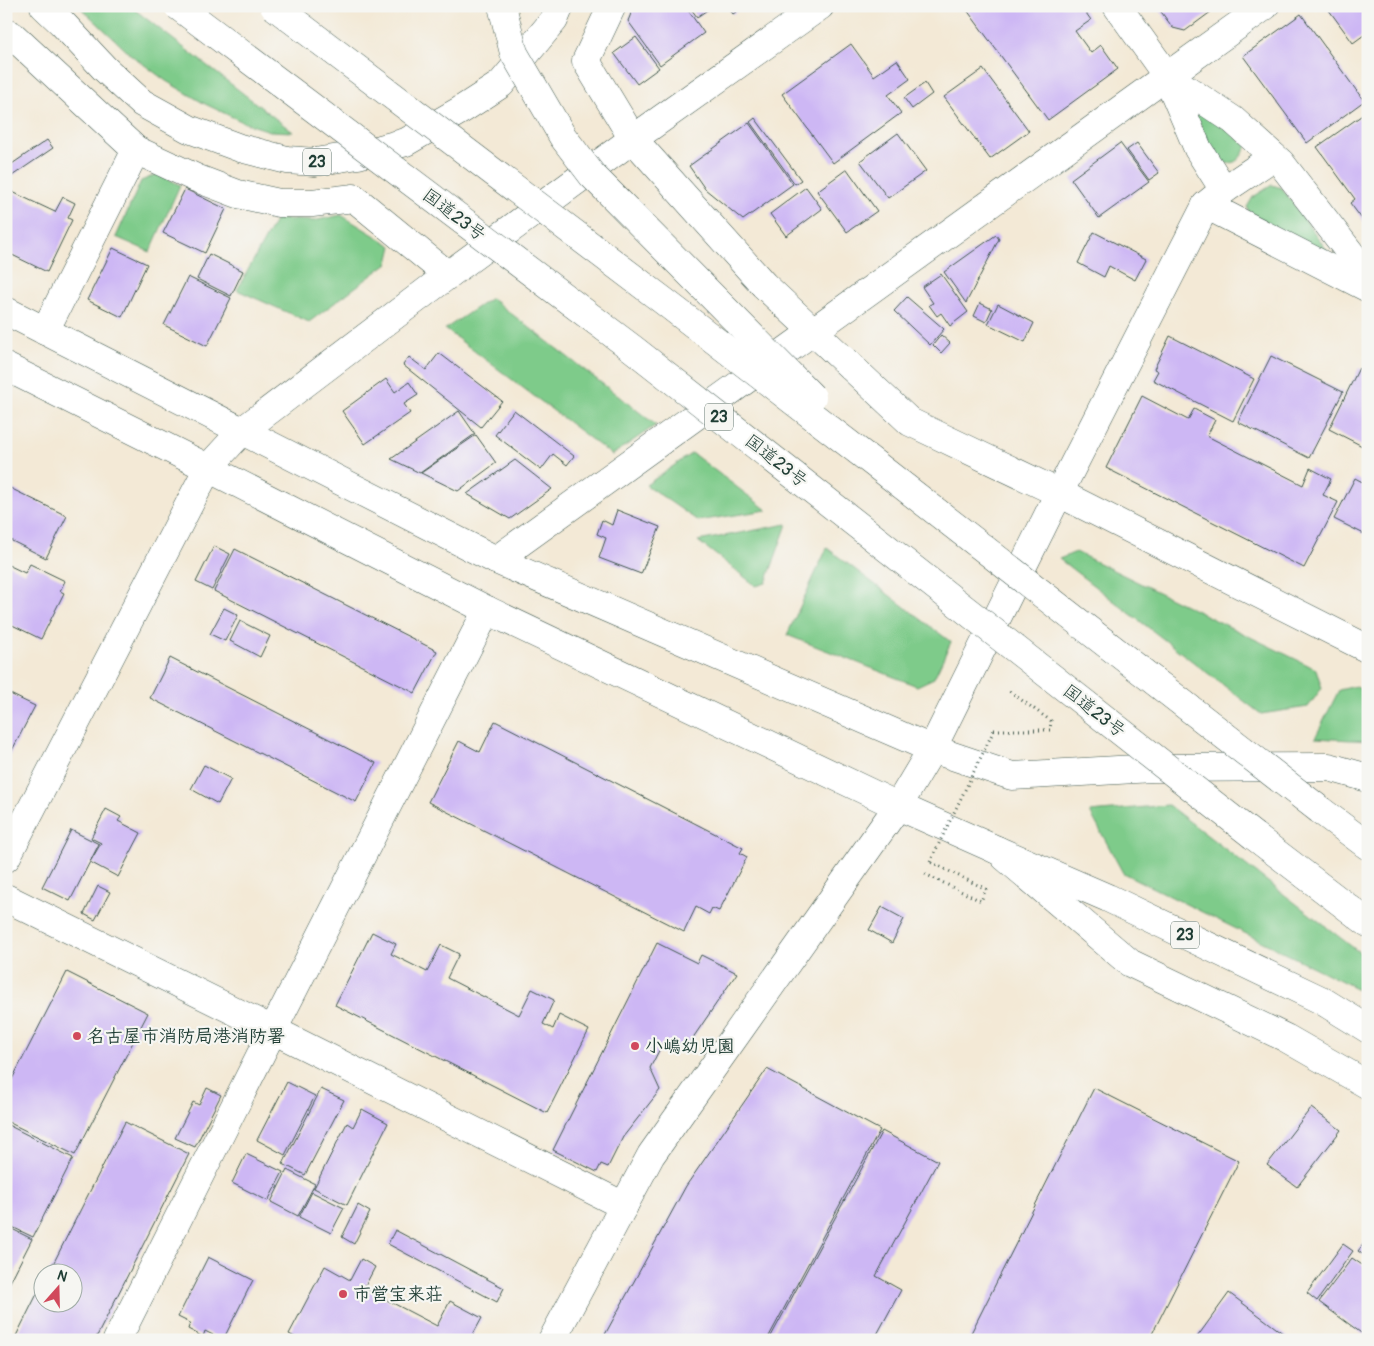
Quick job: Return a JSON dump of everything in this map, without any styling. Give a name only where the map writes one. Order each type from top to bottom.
[{"type":"main road","name":"国道23号","points":[[178,6],[633,349],[1254,836],[1368,923]]},
{"type":"main road","points":[[274,6],[658,296],[1368,846]]},
{"type":"main road","points":[[502,6],[514,53],[563,137],[592,175],[884,470]]},
{"type":"main road","name":"23","points":[[53,14],[105,69],[142,103],[189,129],[240,148],[287,160],[315,162],[358,155],[406,142],[462,110],[501,84],[554,20],[560,6]]},
{"type":"main road","points":[[612,6],[586,62],[633,139],[764,285],[910,422],[1059,493],[1368,649]]},
{"type":"main road","points":[[6,858],[208,468],[242,431],[448,274],[820,6]]},
{"type":"main road","points":[[1117,6],[1167,76],[1198,148],[1215,197],[1366,282]]},
{"type":"main road","points":[[496,560],[1266,6]]},
{"type":"main road","points":[[6,32],[13,36],[136,150],[204,181],[238,194],[279,203],[312,203],[354,198],[448,274]]},
{"type":"main road","points":[[1167,76],[1233,120],[1281,163],[1366,282]]},
{"type":"main road","points":[[45,331],[136,150]]},
{"type":"main road","points":[[552,1340],[651,1155],[898,806],[932,749],[1059,493],[1215,197],[1273,157]]},
{"type":"main road","points":[[6,312],[496,560],[932,749],[1012,776],[1153,768],[1329,768],[1368,778]]},
{"type":"main road","points":[[6,368],[487,610],[898,806],[997,850],[1130,963],[1286,1038],[1368,1085]]},
{"type":"main road","points":[[117,1340],[487,610]]},
{"type":"main road","name":"23","points":[[997,850],[1108,898],[1321,1000],[1368,1029]]},
{"type":"main road","points":[[6,898],[624,1206]]},
{"type":"path","points":[[925,874],[981,901],[984,895],[986,889],[930,862],[994,730],[1050,730],[1051,721],[1008,691]]},
{"type":"green space","points":[[79,6],[130,6],[293,132],[270,131],[245,123],[205,104],[166,81],[131,55]]},
{"type":"green space","points":[[1186,95],[1247,146],[1236,161],[1218,163]]},
{"type":"green space","points":[[158,174],[180,185],[150,252],[116,237],[141,181]]},
{"type":"green space","points":[[1272,185],[1282,188],[1334,260],[1250,216],[1247,207],[1253,197]]},
{"type":"green space","points":[[341,215],[392,246],[388,263],[309,322],[237,290],[276,219],[313,221]]},
{"type":"green space","points":[[491,298],[656,425],[612,455],[445,329]]},
{"type":"green space","points":[[692,453],[767,510],[698,521],[646,485]]},
{"type":"green space","points":[[787,524],[766,583],[756,586],[698,541]]},
{"type":"green space","points":[[827,548],[951,642],[934,678],[917,686],[787,635]]},
{"type":"green space","points":[[1076,552],[1316,669],[1322,688],[1308,707],[1261,714],[1059,559]]},
{"type":"green space","points":[[1356,686],[1368,691],[1368,741],[1315,738],[1339,690]]},
{"type":"green space","points":[[1168,805],[1368,959],[1368,994],[1123,873],[1090,812]]},
{"type":"building","points":[[634,6],[685,6],[704,33],[660,65],[628,21]]},
{"type":"building","points":[[689,6],[713,6],[697,17]]},
{"type":"building","points":[[727,6],[744,6],[733,14]]},
{"type":"building","points":[[964,6],[1081,6],[1091,20],[1075,31],[1091,53],[1101,45],[1118,69],[1048,120]]},
{"type":"building","points":[[1162,6],[1209,6],[1212,11],[1185,31],[1173,28],[1159,9]]},
{"type":"building","points":[[1326,6],[1360,6],[1368,17],[1368,32],[1353,43]]},
{"type":"building","points":[[1301,14],[1364,101],[1307,143],[1243,56]]},
{"type":"building","points":[[636,37],[659,68],[637,84],[614,53]]},
{"type":"building","points":[[851,44],[874,76],[897,60],[910,79],[888,95],[901,113],[833,163],[782,94]]},
{"type":"building","points":[[983,69],[1029,131],[990,159],[944,97]]},
{"type":"building","points":[[925,83],[932,94],[912,109],[904,98]]},
{"type":"building","points":[[1368,111],[1368,227],[1350,203],[1355,199],[1317,147]]},
{"type":"building","points":[[755,118],[801,180],[795,184],[750,122]]},
{"type":"building","points":[[749,123],[793,184],[743,220],[705,189],[689,166]]},
{"type":"building","points":[[898,133],[926,171],[888,198],[860,161]]},
{"type":"building","points":[[47,140],[53,148],[6,180],[6,168]]},
{"type":"building","points":[[1120,143],[1149,182],[1099,218],[1071,179]]},
{"type":"building","points":[[1137,143],[1159,173],[1149,180],[1127,150]]},
{"type":"building","points":[[847,169],[877,211],[847,232],[817,191]]},
{"type":"building","points":[[806,187],[822,209],[786,236],[770,214]]},
{"type":"building","points":[[6,189],[55,212],[63,197],[75,203],[68,218],[72,220],[47,272],[6,252]]},
{"type":"building","points":[[185,189],[226,209],[205,253],[163,233]]},
{"type":"building","points":[[1094,232],[1146,259],[1135,280],[1109,266],[1104,277],[1078,263]]},
{"type":"building","points":[[996,235],[999,239],[966,303],[944,272]]},
{"type":"building","points":[[113,248],[147,264],[122,317],[87,300]]},
{"type":"building","points":[[209,254],[243,271],[231,296],[197,279]]},
{"type":"building","points":[[941,274],[968,312],[950,326],[941,313],[937,316],[929,305],[933,303],[922,287]]},
{"type":"building","points":[[188,277],[231,298],[207,346],[164,325]]},
{"type":"building","points":[[907,297],[944,329],[930,345],[894,311]]},
{"type":"building","points":[[980,303],[992,309],[986,322],[974,316]]},
{"type":"building","points":[[998,304],[1034,323],[1025,342],[988,324]]},
{"type":"building","points":[[941,335],[950,343],[941,353],[933,345]]},
{"type":"building","points":[[1170,336],[1254,379],[1233,421],[1153,380],[1158,371],[1154,369]]},
{"type":"building","points":[[439,353],[502,401],[481,427],[403,365],[409,357],[426,370]]},
{"type":"building","points":[[1271,356],[1343,392],[1309,458],[1238,422]]},
{"type":"building","points":[[1359,368],[1368,373],[1368,449],[1329,429]]},
{"type":"building","points":[[386,379],[395,392],[409,382],[418,395],[404,404],[410,413],[365,444],[342,411]]},
{"type":"building","points":[[1142,396],[1188,420],[1194,409],[1215,420],[1207,436],[1303,485],[1310,468],[1331,479],[1323,495],[1338,502],[1304,568],[1106,468]]},
{"type":"building","points":[[514,410],[574,456],[567,465],[553,454],[541,470],[495,435]]},
{"type":"building","points":[[459,411],[475,434],[420,473],[391,459]]},
{"type":"building","points":[[476,435],[496,463],[458,491],[421,473]]},
{"type":"building","points":[[515,460],[552,489],[510,519],[467,494]]},
{"type":"building","points":[[1355,478],[1368,485],[1368,536],[1334,519]]},
{"type":"building","points":[[6,486],[67,516],[46,558],[6,538]]},
{"type":"building","points":[[617,510],[660,527],[641,574],[599,558],[606,538],[597,534],[602,520],[612,525]]},
{"type":"building","points":[[214,546],[230,554],[212,590],[196,582]]},
{"type":"building","points":[[235,549],[437,651],[415,693],[214,591]]},
{"type":"building","points":[[6,564],[25,573],[30,564],[65,581],[60,591],[64,593],[41,639],[6,622]]},
{"type":"building","points":[[224,608],[238,615],[225,641],[210,634]]},
{"type":"building","points":[[240,621],[270,636],[260,657],[230,641]]},
{"type":"building","points":[[170,658],[376,763],[356,802],[150,698]]},
{"type":"building","points":[[6,692],[35,706],[6,762]]},
{"type":"building","points":[[495,721],[743,848],[740,853],[747,857],[719,911],[712,908],[709,914],[696,907],[684,932],[428,802],[459,741],[480,752]]},
{"type":"building","points":[[204,765],[231,779],[218,804],[191,789]]},
{"type":"building","points":[[106,809],[121,817],[118,821],[141,833],[118,877],[90,862],[101,843],[91,838]]},
{"type":"building","points":[[71,830],[99,844],[70,901],[42,887]]},
{"type":"building","points":[[98,886],[110,892],[95,920],[84,914]]},
{"type":"building","points":[[882,907],[904,919],[892,943],[869,930]]},
{"type":"building","points":[[372,932],[396,944],[391,954],[427,972],[441,945],[459,954],[447,978],[519,1015],[532,989],[554,1000],[543,1024],[553,1029],[559,1015],[589,1030],[547,1113],[335,1005]]},
{"type":"building","points":[[657,943],[697,963],[701,955],[737,973],[684,1051],[664,1041],[650,1068],[660,1090],[623,1137],[608,1167],[601,1164],[597,1172],[553,1150]]},
{"type":"building","points":[[67,972],[148,1013],[75,1155],[6,1121],[6,1091]]},
{"type":"building","points":[[767,1069],[880,1130],[767,1340],[602,1340],[686,1186]]},
{"type":"building","points":[[287,1082],[315,1096],[285,1155],[257,1140]]},
{"type":"building","points":[[207,1088],[221,1095],[195,1147],[175,1138],[193,1102],[199,1105]]},
{"type":"building","points":[[1094,1088],[1239,1161],[1149,1340],[975,1340],[969,1337]]},
{"type":"building","points":[[321,1089],[344,1100],[305,1175],[283,1164]]},
{"type":"building","points":[[1311,1108],[1341,1130],[1297,1187],[1267,1165]]},
{"type":"building","points":[[362,1109],[388,1123],[347,1205],[314,1188],[347,1123],[353,1127]]},
{"type":"building","points":[[125,1122],[189,1154],[95,1340],[14,1340],[32,1304],[32,1314],[82,1314],[82,1264],[53,1264]]},
{"type":"building","points":[[6,1124],[73,1158],[33,1237],[6,1224]]},
{"type":"building","points":[[882,1131],[938,1161],[876,1276],[901,1290],[874,1340],[769,1340]]},
{"type":"building","points":[[246,1154],[283,1172],[268,1201],[232,1183]]},
{"type":"building","points":[[287,1170],[315,1184],[298,1216],[271,1202]]},
{"type":"building","points":[[312,1192],[344,1208],[331,1233],[299,1217]]},
{"type":"building","points":[[358,1205],[370,1212],[354,1244],[342,1237]]},
{"type":"building","points":[[6,1226],[32,1239],[6,1290]]},
{"type":"building","points":[[395,1230],[504,1288],[497,1302],[388,1244]]},
{"type":"building","points":[[1368,1238],[1368,1258],[1358,1251]]},
{"type":"building","points":[[1343,1244],[1353,1251],[1317,1301],[1307,1293]]},
{"type":"building","points":[[208,1257],[253,1280],[223,1340],[205,1331],[203,1337],[188,1329],[190,1323],[178,1317]]},
{"type":"building","points":[[1352,1258],[1368,1269],[1368,1338],[1319,1302]]},
{"type":"building","name":"市営宝来荘","points":[[361,1259],[375,1267],[364,1288],[437,1326],[450,1301],[482,1318],[470,1340],[300,1340],[289,1334],[325,1266],[350,1280]]},
{"type":"building","points":[[1229,1293],[1292,1340],[1195,1340]]},
{"type":"place","name":"名古屋市消防局港消防署","points":[[77,1036]]},
{"type":"place","name":"小嶋幼児園","points":[[635,1046]]},
{"type":"place","name":"市営宝来荘","points":[[343,1294]]}]
